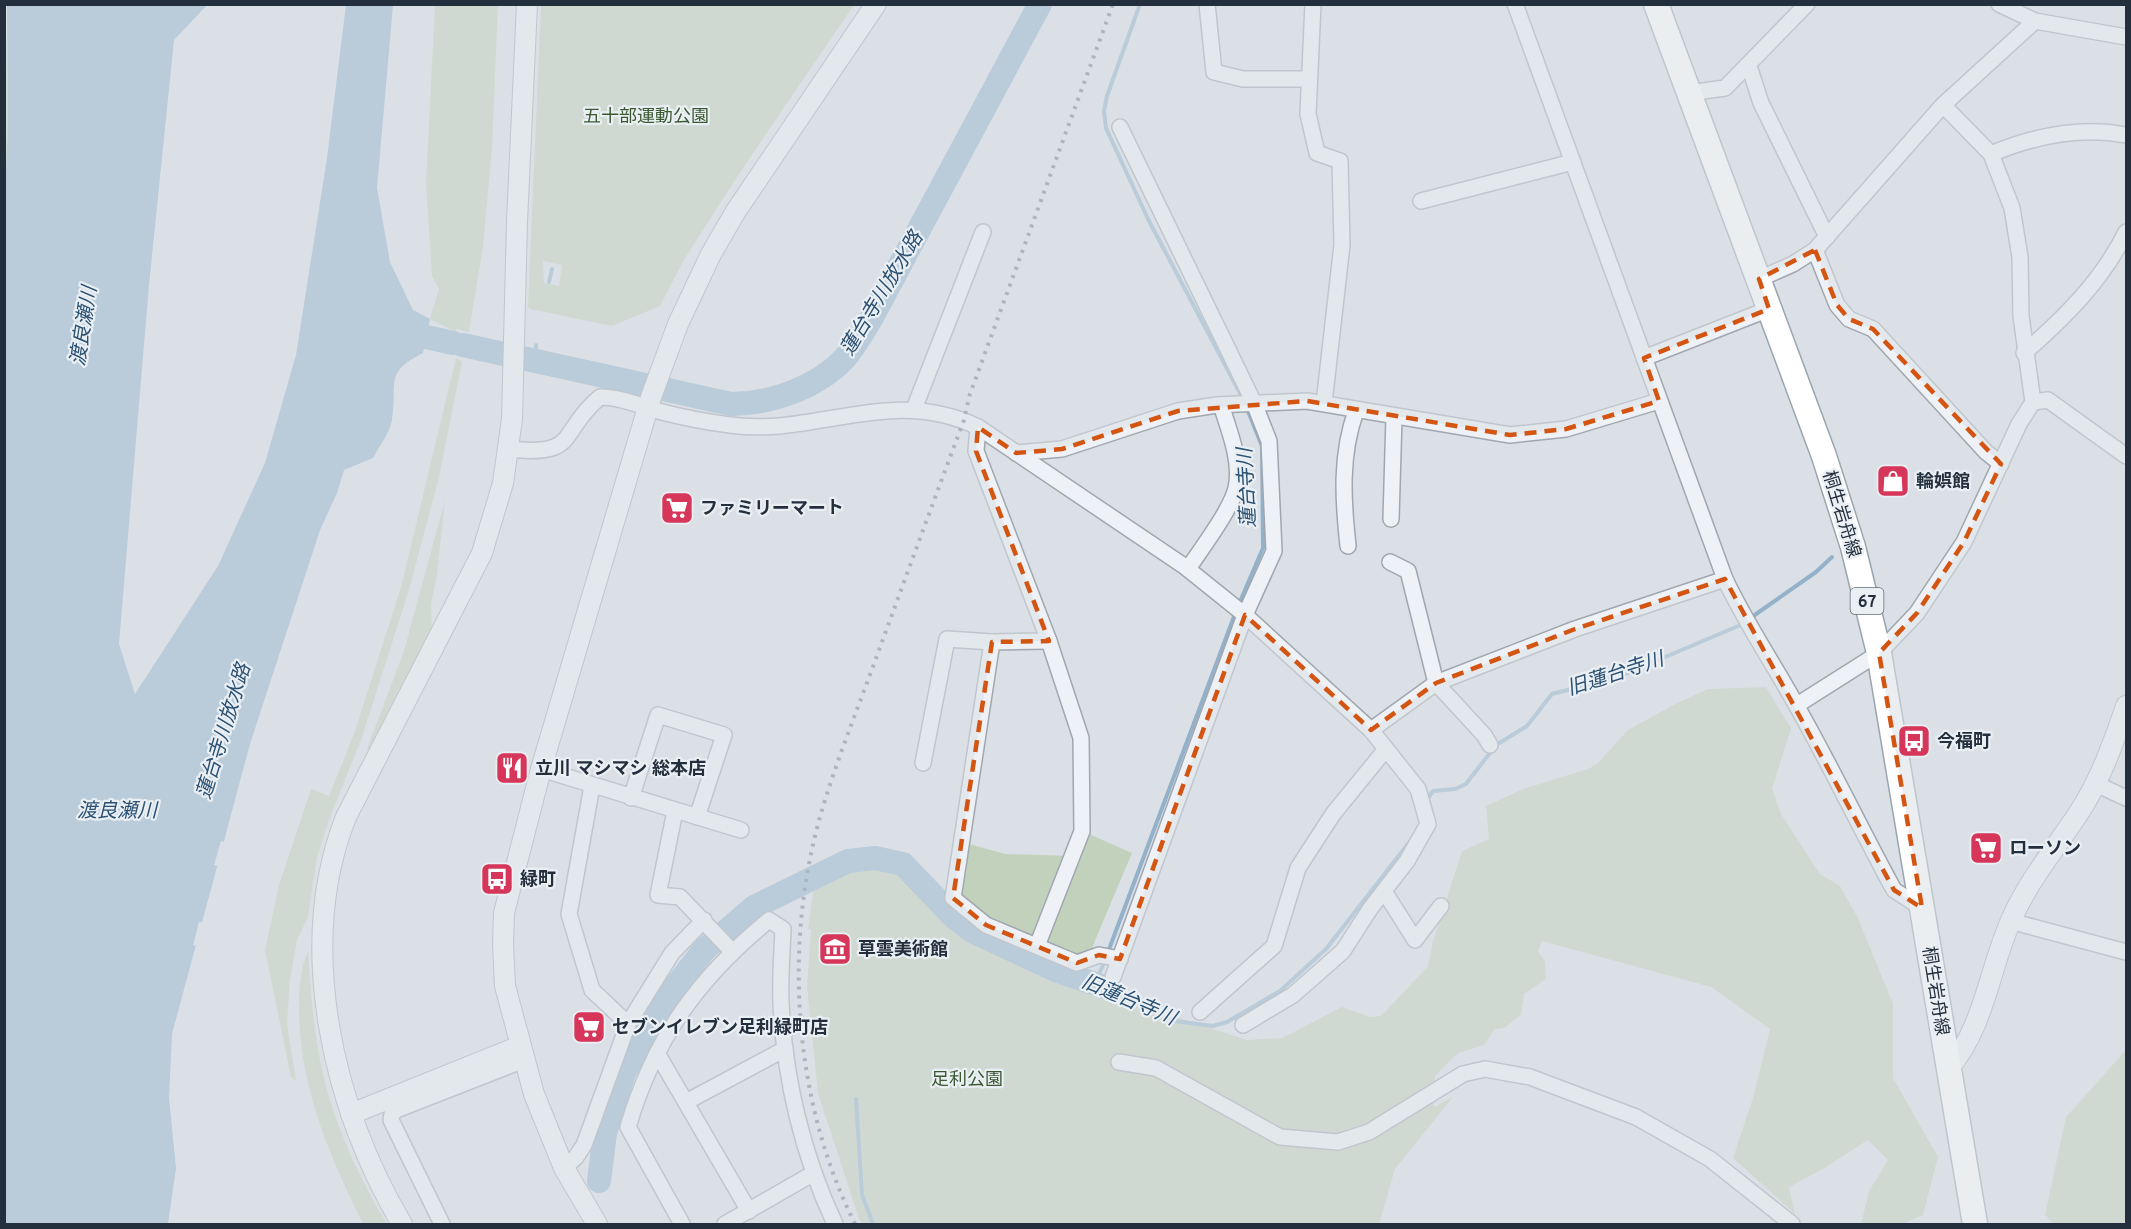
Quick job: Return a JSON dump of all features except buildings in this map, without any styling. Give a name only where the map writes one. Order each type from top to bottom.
[{"type":"main road","name":"桐生岩舟線","points":[[1656,4],[1841,504],[1879,653],[1975,1224]]},
{"type":"street","points":[[402,1224],[376,1176],[351,1114],[333,1046],[321,947],[331,863],[346,817],[482,553],[494,517],[509,450],[527,4]]},
{"type":"street","points":[[595,1224],[564,1168],[534,1094],[522,1053],[505,986],[502,944],[504,913],[541,769],[650,403],[678,324],[716,245],[769,160],[876,4]]},
{"type":"street","points":[[1207,4],[1214,72],[1243,79],[1309,79]]},
{"type":"street","points":[[1313,4],[1308,114],[1317,153],[1340,161],[1342,205],[1342,245],[1324,403]]},
{"type":"street","points":[[1515,4],[1725,579],[1740,611],[1754,629],[1797,705],[1894,890],[1922,908]]},
{"type":"street","points":[[1689,93],[1725,88],[1749,66],[1807,4]]},
{"type":"street","points":[[1999,4],[2035,21],[2127,37]]},
{"type":"street","points":[[1759,279],[1793,264],[1815,250],[1943,105],[2035,21]]},
{"type":"street","points":[[1749,66],[1761,103],[1827,237]]},
{"type":"street","points":[[1797,705],[1879,653],[1917,613],[1964,542],[2019,423],[2032,402],[2032,385],[2024,353],[2020,257],[2012,208],[1991,153],[1943,105]]},
{"type":"street","points":[[1113,977],[1245,615],[1274,551],[1269,441],[1254,403],[1120,127]]},
{"type":"street","points":[[1991,153],[2029,138],[2071,133],[2111,132],[2127,135]]},
{"type":"street","points":[[1421,201],[1573,162]]},
{"type":"street","points":[[914,409],[983,232]]},
{"type":"street","points":[[2024,353],[2069,313],[2126,236]]},
{"type":"street","points":[[1815,250],[1837,305],[1849,319],[1873,329],[1986,452],[2001,464]]},
{"type":"street","points":[[1644,358],[1769,309]]},
{"type":"street","points":[[509,450],[538,452],[553,448],[569,438],[590,405],[600,397],[650,403],[730,426],[769,427],[860,412],[914,409],[951,416],[978,427],[1188,569],[1245,615],[1371,730],[1418,789],[1428,824],[1407,861],[1343,951],[1293,995],[1243,1025]]},
{"type":"street","points":[[2032,402],[2048,400],[2127,456]]},
{"type":"street","points":[[1016,453],[1062,449],[1178,411],[1221,405],[1307,401],[1510,435],[1566,429],[1659,401]]},
{"type":"street","points":[[1188,569],[1222,516],[1236,488],[1235,453],[1221,405]]},
{"type":"street","points":[[1348,546],[1344,470],[1346,449],[1356,411]]},
{"type":"street","points":[[1391,519],[1394,417]]},
{"type":"street","points":[[978,427],[976,451],[1049,641],[1081,738],[1082,831],[1037,946]]},
{"type":"street","points":[[1390,562],[1408,572],[1436,683],[1484,735],[1490,745]]},
{"type":"street","points":[[1371,730],[1436,683],[1575,629],[1725,579]]},
{"type":"street","points":[[923,763],[948,639],[992,642],[1049,641]]},
{"type":"street","points":[[992,642],[953,898],[986,925],[1077,963],[1099,955],[1120,959]]},
{"type":"street","points":[[1948,1069],[1966,1046],[2010,921],[2027,887],[2078,815],[2096,784],[2127,706]]},
{"type":"street","points":[[631,798],[658,715],[724,735],[697,817]]},
{"type":"street","points":[[1200,1012],[1274,946],[1298,868],[1333,814],[1386,749]]},
{"type":"street","points":[[541,769],[741,830]]},
{"type":"street","points":[[2096,784],[2127,798]]},
{"type":"street","points":[[592,786],[569,914],[592,990],[628,1024]]},
{"type":"street","points":[[675,811],[658,895],[680,897],[728,947]]},
{"type":"street","points":[[1384,891],[1415,940],[1441,906]]},
{"type":"street","points":[[682,1224],[628,1127],[640,1087],[666,1035],[728,947],[768,920],[783,929],[781,1001],[790,1088],[814,1173],[836,1224]]},
{"type":"street","points":[[2010,921],[2127,952]]},
{"type":"street","points":[[564,1168],[576,1157],[584,1145],[628,1024],[672,953],[706,923]]},
{"type":"street","points":[[686,1102],[785,1049]]},
{"type":"street","points":[[351,1114],[522,1053]]},
{"type":"street","points":[[442,1224],[407,1157],[391,1120],[392,1114],[396,1110],[522,1053]]},
{"type":"street","points":[[657,1053],[749,1211]]},
{"type":"street","points":[[1119,1062],[1156,1068],[1280,1137],[1338,1142],[1369,1132],[1463,1074],[1485,1069],[1530,1077],[1636,1117],[1710,1159],[1792,1224]]},
{"type":"street","points":[[725,1224],[814,1173]]},
{"type":"highlighted area","points":[[1815,250],[1837,305],[1849,319],[1873,329],[2001,464],[1964,542],[1917,613],[1879,653],[1922,908],[1894,890],[1725,579],[1575,629],[1436,683],[1371,730],[1245,615],[1120,959],[1099,955],[1077,963],[986,925],[953,898],[992,642],[1049,641],[976,451],[978,427],[1016,453],[1062,449],[1178,411],[1307,401],[1510,435],[1566,429],[1659,401],[1644,358],[1769,309],[1759,279]]},
{"type":"green space","points":[[435,5],[498,5],[492,148],[483,247],[469,332],[456,329],[456,332],[430,319],[439,289],[432,276],[426,183]]},
{"type":"green space","name":"五十部運動公園","points":[[541,5],[854,5],[743,168],[685,258],[660,306],[612,326],[530,309],[528,306]],"holes":[[[543,261],[562,265],[559,286],[544,283]]]},
{"type":"green space","points":[[6,26],[8,130],[5,207],[4,27]]},
{"type":"green space","points":[[456,358],[462,362],[439,477],[409,590],[361,740],[317,857],[308,917],[297,940],[290,980],[287,1023],[296,1081],[291,1077],[265,950],[279,885],[311,789],[329,796],[354,734],[401,587]]},
{"type":"green space","points":[[445,500],[437,575],[431,604],[432,636],[371,751],[367,749],[404,651]]},
{"type":"green space","name":"足利公園","points":[[1766,687],[1791,728],[1772,789],[1781,814],[1820,874],[1840,886],[1858,918],[1893,1004],[1893,1078],[1938,1157],[1923,1215],[1903,1224],[1861,1224],[1869,1191],[1888,1160],[1868,1140],[1823,1169],[1789,1187],[1795,1214],[1733,1158],[1753,1098],[1770,1029],[1711,987],[1542,941],[1538,952],[1545,961],[1546,979],[1524,994],[1521,1015],[1504,1028],[1495,1029],[1484,1045],[1458,1053],[1435,1076],[1434,1107],[1453,1097],[1395,1169],[1379,1224],[863,1224],[859,1219],[818,1093],[807,986],[811,929],[808,929],[813,892],[843,874],[871,867],[904,875],[956,927],[962,842],[1005,854],[1072,856],[1082,831],[1132,853],[1079,985],[1247,1040],[1282,1038],[1342,1007],[1370,1017],[1381,1016],[1428,966],[1433,941],[1462,851],[1489,839],[1486,806],[1523,789],[1588,769],[1597,764],[1628,730],[1708,689]]},
{"type":"green space","points":[[308,951],[314,1025],[327,1089],[348,1149],[387,1224],[363,1224],[328,1146],[311,1094],[301,1039],[299,1010],[300,980]]},
{"type":"green space","points":[[2126,1050],[2126,1224],[2054,1224],[2045,1215],[2066,1117]]},
{"type":"water","name":"渡良瀬川","points":[[7,5],[207,5],[174,40],[149,285],[119,644],[135,694],[218,566],[265,463],[296,355],[327,158],[346,5],[393,5],[377,188],[390,262],[413,310],[430,319],[423,353],[410,360],[397,373],[392,420],[384,439],[373,458],[344,470],[337,493],[320,530],[250,744],[172,1034],[169,1098],[176,1168],[168,1224],[5,1224],[4,207],[8,130]]},
{"type":"pier","points":[[221,841],[227,843],[220,867],[214,865]]},
{"type":"pier","points":[[199,922],[205,923],[199,947],[193,945]]},
{"type":"waterway","name":"蓮台寺川放水路","points":[[463,345],[731,404],[777,397],[821,378],[845,358],[871,319],[1040,4]]},
{"type":"waterway","name":"蓮台寺川","points":[[1140,4],[1107,96],[1104,111],[1106,128],[1148,219],[1243,399]]},
{"type":"waterway","points":[[549,282],[552,269]]},
{"type":"waterway","name":"蓮台寺川放水路","points":[[394,335],[426,337],[453,343]]},
{"type":"waterway","points":[[535,360],[536,345]]},
{"type":"waterway","name":"蓮台寺川","points":[[1239,604],[1263,548],[1262,446],[1246,406]]},
{"type":"waterway","name":"旧蓮台寺川","points":[[1749,619],[1816,572],[1832,557]]},
{"type":"waterway","name":"蓮台寺川","points":[[1108,952],[1235,614]]},
{"type":"waterway","name":"旧蓮台寺川","points":[[1426,801],[1433,791],[1455,789],[1466,784],[1496,745],[1527,726],[1552,694],[1618,677],[1743,624]]},
{"type":"waterway","name":"旧蓮台寺川","points":[[1107,988],[1174,1021],[1213,1026],[1227,1022],[1280,991],[1326,949],[1411,840]]},
{"type":"waterway","name":"旧蓮台寺川","points":[[599,1181],[605,1133],[624,1073],[664,1001],[704,950],[754,907],[848,861],[875,858],[903,864],[953,916],[972,931],[1058,971],[1107,988]]},
{"type":"waterway","name":"蓮台寺川","points":[[1095,982],[1106,959]]},
{"type":"waterway","points":[[856,1099],[862,1195],[873,1224]]},
{"type":"railway","points":[[855,1224],[834,1177],[807,1076],[801,1024],[799,971],[801,919],[808,867],[820,817],[840,754],[964,420],[970,394],[1113,4]]},
{"type":"place","name":"輪娯館","points":[[1893,481]]},
{"type":"place","name":"ファミリーマート","points":[[677,508]]},
{"type":"place","name":"今福町","points":[[1914,741]]},
{"type":"place","name":"立川 マシマシ 総本店","points":[[512,768]]},
{"type":"place","name":"ローソン","points":[[1986,848]]},
{"type":"place","name":"緑町","points":[[497,879]]},
{"type":"place","name":"草雲美術館","points":[[835,949]]},
{"type":"place","name":"セブンイレブン足利緑町店","points":[[589,1027]]}]
